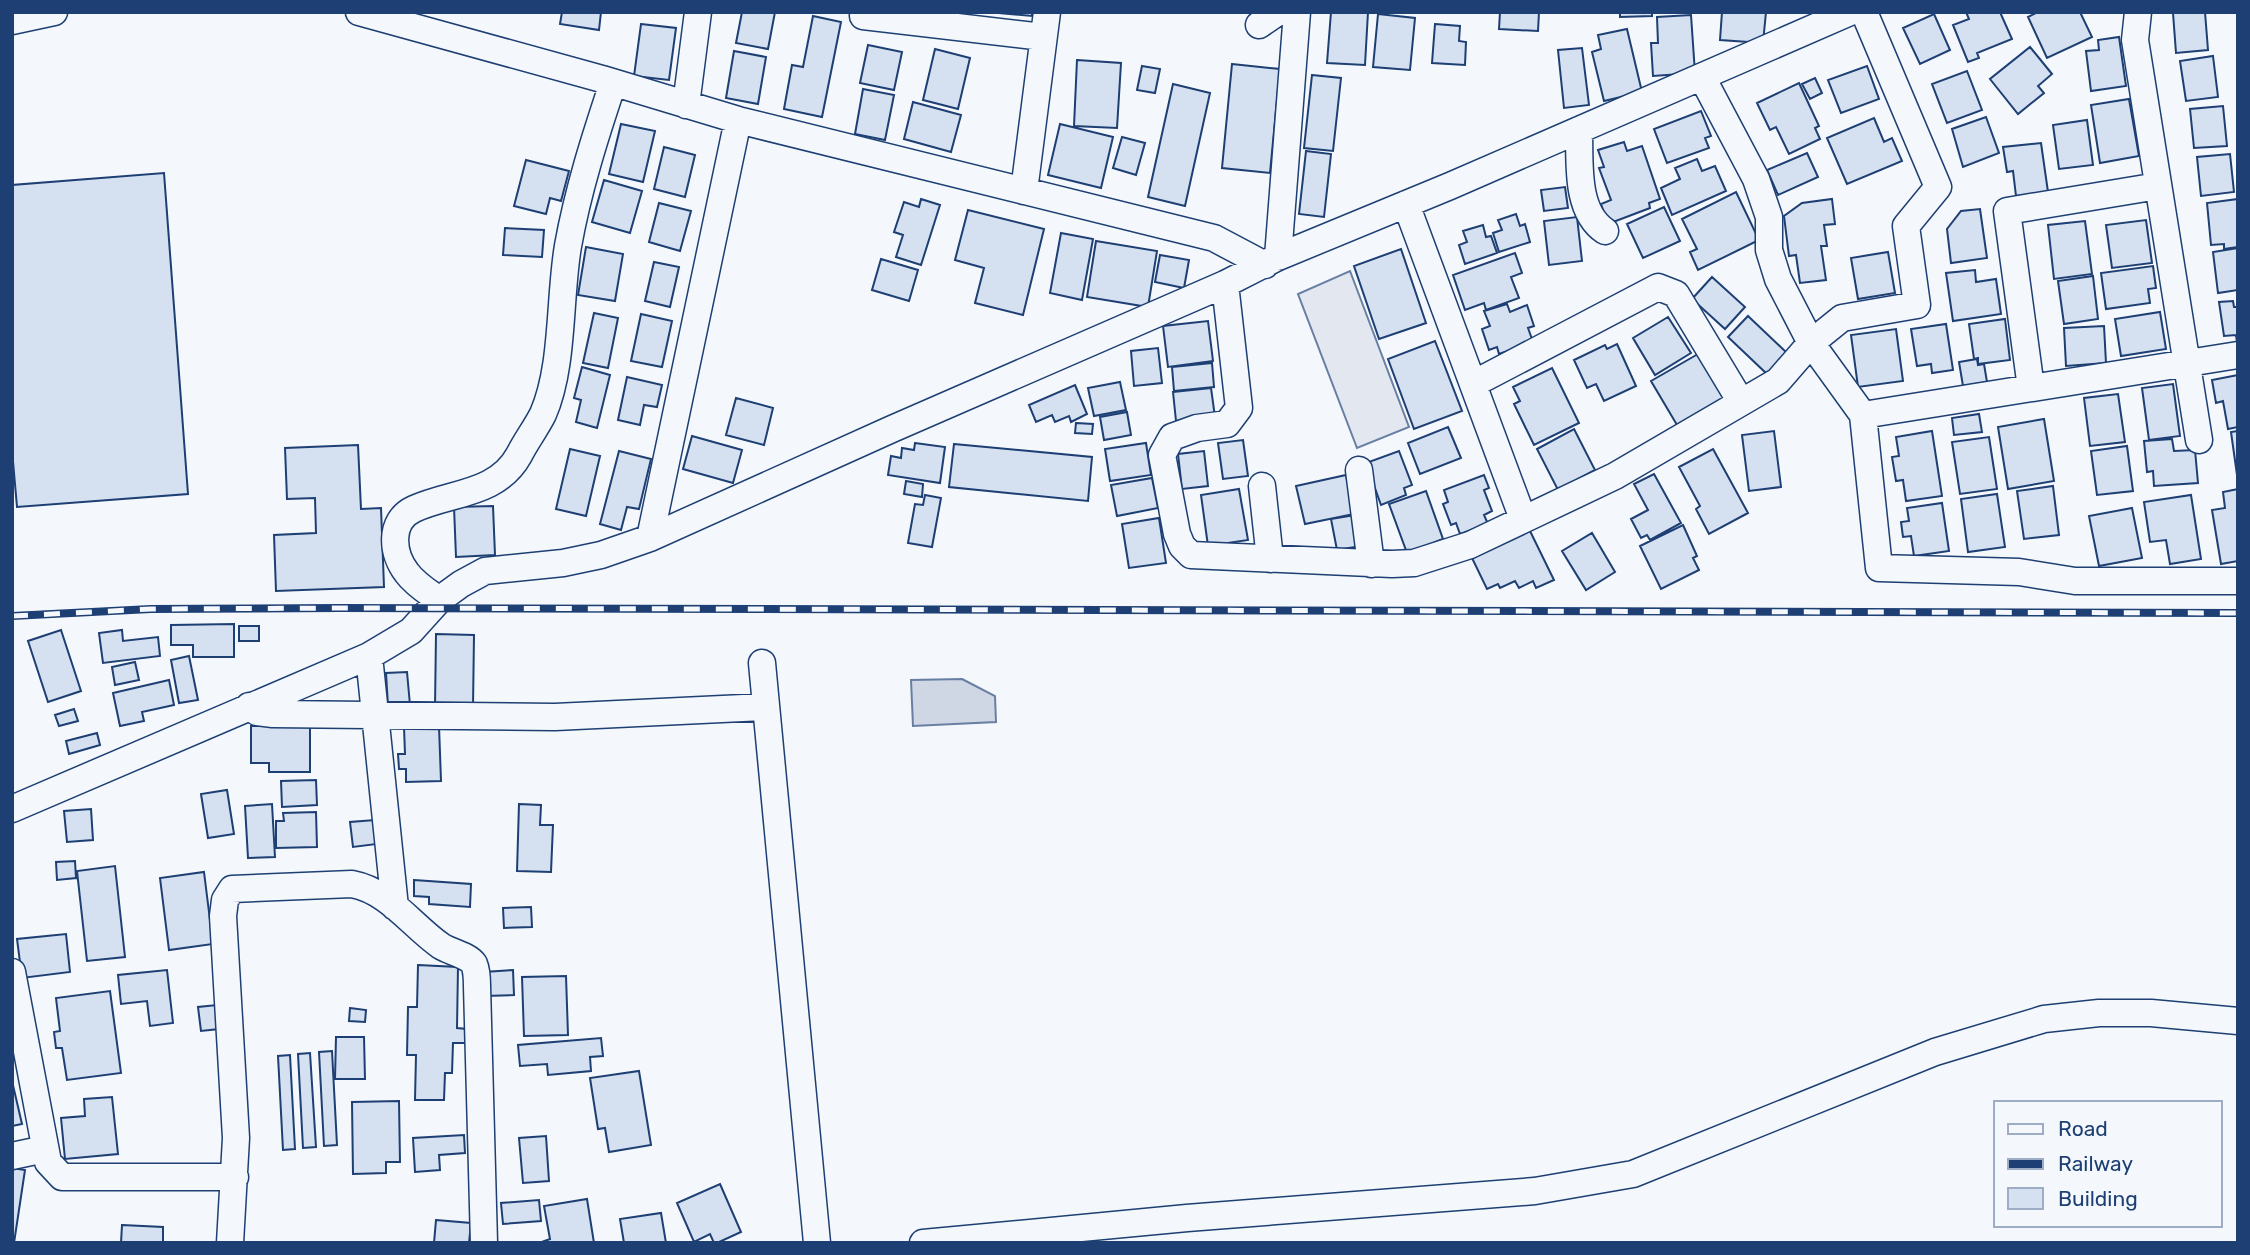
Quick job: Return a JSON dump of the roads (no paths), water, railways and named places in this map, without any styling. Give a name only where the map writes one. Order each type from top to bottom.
[{"type":"street","points":[[12,21],[54,12]]},
{"type":"street","points":[[359,12],[738,120],[1214,238],[1272,261]]},
{"type":"street","points":[[686,105],[698,12]]},
{"type":"street","points":[[1272,261],[1297,12]]},
{"type":"street","points":[[12,809],[369,656],[411,631],[439,600],[461,583],[485,572],[563,563],[601,555],[650,538],[1272,261],[1850,12]]},
{"type":"street","points":[[1225,284],[1239,408],[1227,424],[1197,428],[1172,437],[1162,455],[1177,534],[1182,546],[1191,555],[1371,564],[1414,563],[1470,545],[1615,476],[1778,381],[1811,343],[1842,318],[1917,305],[1906,226],[1938,187],[1864,12]]},
{"type":"street","points":[[2138,12],[2134,40],[2199,440]]},
{"type":"street","points":[[863,16],[1045,25],[1024,191]]},
{"type":"street","points":[[1702,77],[1756,178],[1769,216],[1769,250],[1778,279],[1811,343],[1863,415],[1879,568],[2020,572],[2075,581],[2238,581]]},
{"type":"street","points":[[439,600],[406,572],[394,549],[396,531],[400,520],[411,510],[476,490],[495,481],[512,467],[543,413],[557,351],[568,247],[578,197],[613,83]]},
{"type":"street","points":[[650,538],[738,120]]},
{"type":"street","points":[[1579,130],[1581,174],[1587,209],[1593,223],[1605,231]]},
{"type":"street","points":[[2031,388],[2007,211],[2158,186]]},
{"type":"street","points":[[1406,204],[1523,519]]},
{"type":"street","points":[[1474,384],[1658,287],[1676,294],[1741,402]]},
{"type":"street","points":[[1863,415],[2238,355]]},
{"type":"street","points":[[1359,470],[1371,564]]},
{"type":"street","points":[[1262,486],[1270,559]]},
{"type":"street","points":[[369,656],[395,907]]},
{"type":"street","points":[[762,663],[817,1243]]},
{"type":"street","points":[[249,706],[252,710],[263,713],[555,717],[766,707]]},
{"type":"street","points":[[230,1243],[236,1138],[223,916],[225,900],[232,889],[352,884],[366,887],[395,907],[440,946],[470,960],[474,966],[477,986],[484,1243]]},
{"type":"street","points":[[12,972],[48,1162],[62,1177],[235,1177]]},
{"type":"street","points":[[923,1243],[1168,1219],[1535,1191],[1633,1174],[1934,1052],[2044,1019],[2099,1013],[2151,1013],[2238,1021]]},
{"type":"street","points":[[12,1156],[46,1149]]},
{"type":"railway","points":[[12,616],[151,609],[340,608],[2238,613]]}]
